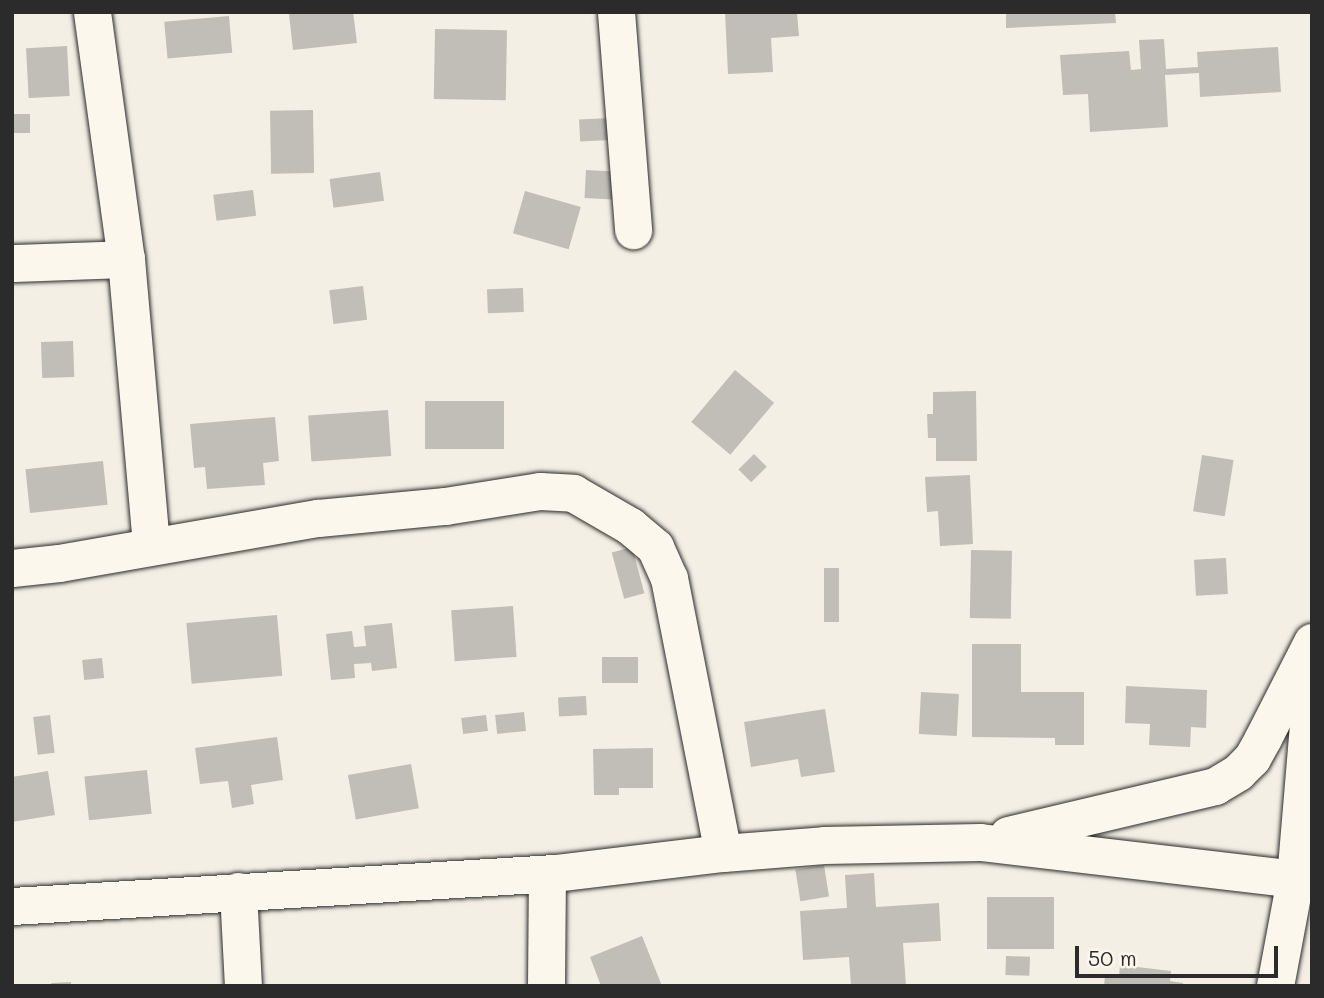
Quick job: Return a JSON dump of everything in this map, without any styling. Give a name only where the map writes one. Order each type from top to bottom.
[{"type":"street","points":[[92,12],[126,259],[151,545]]},
{"type":"street","points":[[616,12],[633,230]]},
{"type":"street","points":[[12,263],[126,259]]},
{"type":"street","points":[[12,568],[60,563],[318,518],[445,506],[540,491],[573,494],[601,507],[655,547],[669,578],[723,853]]},
{"type":"street","points":[[980,842],[1215,786],[1238,772],[1252,758],[1312,642]]},
{"type":"street","points":[[1275,986],[1304,880],[1312,678]]},
{"type":"street","points":[[12,906],[547,874],[723,853],[824,845],[980,842],[1304,880]]},
{"type":"street","points":[[546,986],[547,874]]},
{"type":"street","points":[[238,891],[243,986]]},
{"type":"building","points":[[353,12],[357,43],[293,50],[289,14]]},
{"type":"building","points":[[725,12],[797,13],[799,36],[771,38],[773,72],[728,74]]},
{"type":"building","points":[[1006,12],[1115,12],[1116,23],[1006,28]]},
{"type":"building","points":[[229,16],[232,53],[167,59],[164,22]]},
{"type":"building","points":[[435,29],[507,30],[506,100],[434,99]]},
{"type":"building","points":[[1164,39],[1166,69],[1198,67],[1197,52],[1278,47],[1281,92],[1200,97],[1199,73],[1165,75],[1168,127],[1090,132],[1088,94],[1063,95],[1060,55],[1129,51],[1131,70],[1141,69],[1139,40]]},
{"type":"building","points":[[67,46],[70,96],[29,98],[26,48]]},
{"type":"building","points":[[313,110],[314,173],[271,174],[270,111]]},
{"type":"building","points":[[12,114],[30,114],[30,133],[12,133]]},
{"type":"building","points":[[610,118],[611,140],[580,142],[579,120]]},
{"type":"building","points":[[586,170],[619,172],[617,200],[585,198]]},
{"type":"building","points":[[380,172],[384,201],[334,208],[329,179]]},
{"type":"building","points":[[253,190],[256,216],[216,221],[213,195]]},
{"type":"building","points":[[525,191],[581,207],[569,249],[513,233]]},
{"type":"building","points":[[363,286],[367,320],[333,324],[329,290]]},
{"type":"building","points":[[523,288],[524,312],[488,313],[487,289]]},
{"type":"building","points":[[73,341],[74,377],[42,378],[41,342]]},
{"type":"building","points":[[735,370],[774,403],[730,455],[691,422]]},
{"type":"building","points":[[976,391],[977,461],[936,461],[936,438],[928,438],[927,414],[933,414],[933,392]]},
{"type":"building","points":[[425,401],[504,401],[504,449],[425,449]]},
{"type":"building","points":[[388,410],[391,456],[311,461],[308,416]]},
{"type":"building","points":[[275,417],[279,461],[263,463],[265,485],[207,489],[205,467],[194,468],[190,424]]},
{"type":"building","points":[[754,454],[767,467],[751,482],[738,470]]},
{"type":"building","points":[[1202,455],[1234,460],[1225,516],[1193,511]]},
{"type":"building","points":[[103,461],[108,505],[30,513],[25,469]]},
{"type":"building","points":[[970,475],[973,544],[940,546],[938,511],[927,512],[925,477]]},
{"type":"building","points":[[632,547],[644,593],[624,599],[612,552]]},
{"type":"building","points":[[971,550],[1012,551],[1011,619],[970,618]]},
{"type":"building","points":[[1226,558],[1228,594],[1196,596],[1194,560]]},
{"type":"building","points":[[824,568],[839,568],[839,622],[824,622]]},
{"type":"building","points":[[513,606],[517,657],[455,661],[451,610]]},
{"type":"building","points":[[277,615],[282,676],[192,684],[186,623]]},
{"type":"building","points":[[392,623],[397,668],[372,671],[371,663],[354,664],[355,678],[331,680],[326,634],[352,631],[354,647],[366,646],[364,626]]},
{"type":"building","points":[[972,644],[1021,644],[1021,692],[1084,692],[1084,745],[1055,745],[1055,738],[972,737]]},
{"type":"building","points":[[602,657],[638,657],[638,683],[602,683]]},
{"type":"building","points":[[102,658],[104,678],[84,680],[82,660]]},
{"type":"building","points":[[1126,686],[1207,690],[1206,728],[1191,727],[1190,747],[1149,745],[1150,724],[1125,723]]},
{"type":"building","points":[[921,692],[959,694],[957,736],[919,734]]},
{"type":"building","points":[[586,696],[587,715],[559,716],[558,697]]},
{"type":"building","points":[[825,709],[835,772],[801,777],[798,759],[751,767],[744,722]]},
{"type":"building","points":[[524,712],[526,731],[497,734],[495,715]]},
{"type":"building","points":[[50,715],[55,753],[38,755],[33,717]]},
{"type":"building","points":[[486,715],[488,731],[463,734],[461,718]]},
{"type":"building","points":[[277,737],[283,780],[251,785],[254,804],[232,808],[228,781],[200,784],[195,748]]},
{"type":"building","points":[[653,748],[653,788],[619,788],[619,795],[594,795],[593,749]]},
{"type":"building","points":[[411,764],[419,808],[356,819],[348,775]]},
{"type":"building","points":[[147,770],[152,814],[89,820],[84,777]]},
{"type":"building","points":[[48,771],[55,815],[12,822],[12,777]]},
{"type":"building","points":[[824,865],[829,897],[800,901],[795,870]]},
{"type":"building","points":[[874,873],[876,907],[939,903],[941,941],[903,943],[906,986],[851,986],[849,957],[803,960],[800,911],[847,908],[845,875]]},
{"type":"building","points":[[987,897],[1054,897],[1054,949],[987,949]]},
{"type":"building","points":[[642,936],[662,986],[601,986],[590,957]]},
{"type":"building","points":[[1006,956],[1030,957],[1029,976],[1005,975]]},
{"type":"building","points":[[1120,965],[1171,971],[1170,981],[1183,983],[1183,986],[1104,986],[1105,976],[1119,977]]},
{"type":"building","points":[[71,982],[71,986],[52,986],[51,983]]}]
